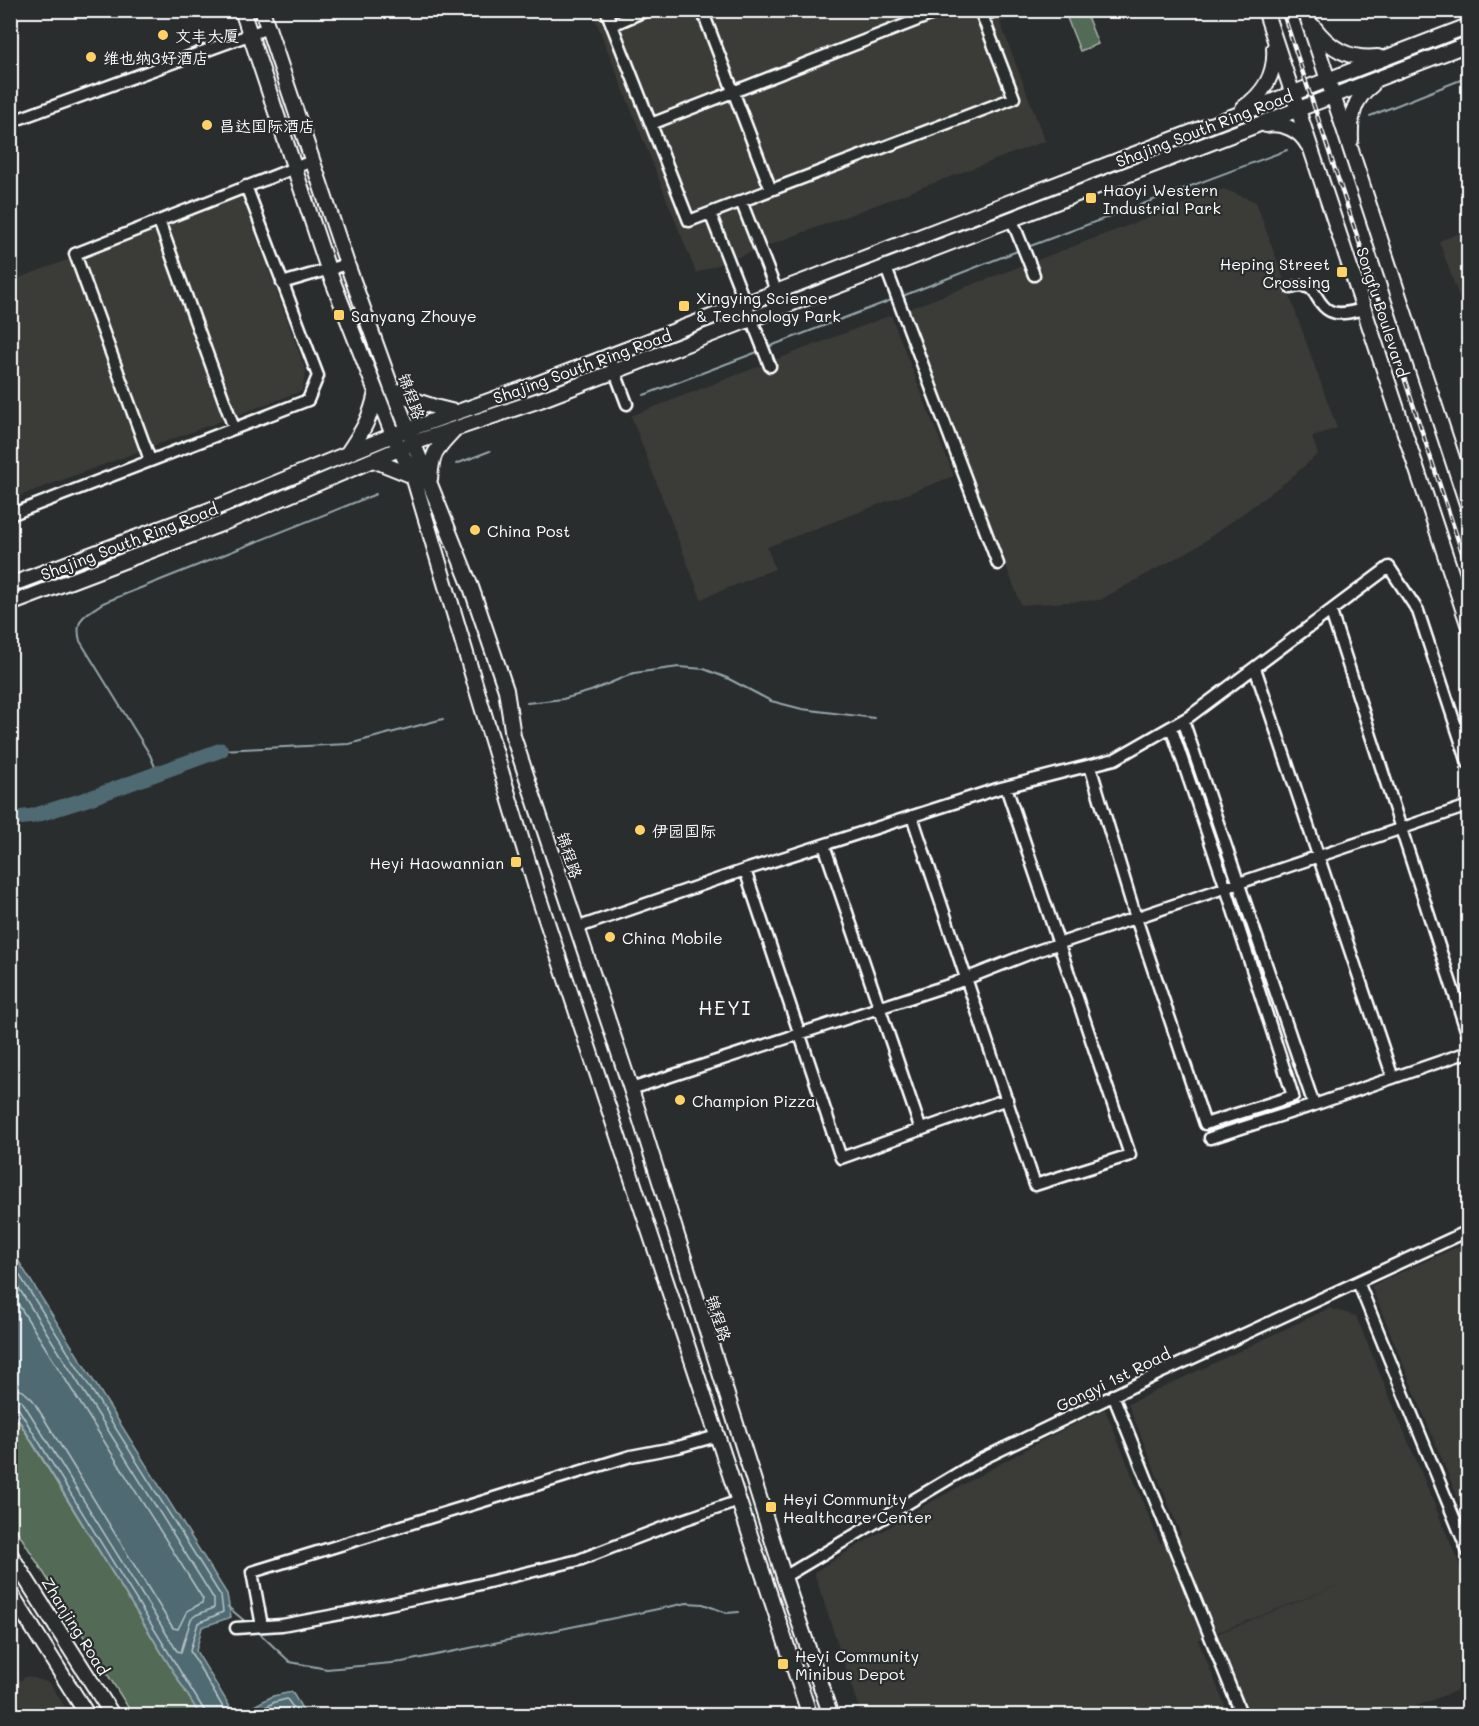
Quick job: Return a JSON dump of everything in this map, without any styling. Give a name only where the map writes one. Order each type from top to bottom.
[{"type":"main road","name":"锦程路","points":[[242,10],[328,269],[393,435]]},
{"type":"main road","name":"锦程路","points":[[262,10],[347,264],[392,389],[407,441],[413,476],[539,898],[810,1716]]},
{"type":"main road","name":"Songfu Boulevard","points":[[1265,10],[1468,624]]},
{"type":"main road","name":"Songfu Boulevard","points":[[1306,15],[1468,507]]},
{"type":"main road","points":[[1306,15],[1320,36],[1341,53],[1369,58],[1392,55]]},
{"type":"main road","name":"Shajing South Ring Road","points":[[10,604],[221,524],[374,460],[457,412],[777,292],[1468,26]]},
{"type":"main road","points":[[1220,121],[1250,103],[1268,81],[1274,65],[1271,28]]},
{"type":"main road","name":"Shajing South Ring Road","points":[[10,585],[215,508],[393,435],[407,441],[454,430],[540,400],[1468,44]]},
{"type":"main road","points":[[1353,157],[1351,131],[1355,105],[1363,92],[1389,75]]},
{"type":"main road","points":[[1252,128],[1270,124],[1284,125],[1305,140],[1314,156]]},
{"type":"main road","points":[[392,389],[421,404],[457,412]]},
{"type":"main road","points":[[346,454],[366,426],[376,392]]},
{"type":"main road","points":[[430,481],[432,458],[438,447],[454,430]]},
{"type":"main road","name":"锦程路","points":[[407,441],[430,481],[471,587],[506,690],[513,736],[631,1089],[784,1577],[831,1716]]},
{"type":"main road","points":[[374,460],[413,476]]},
{"type":"main road","points":[[611,1112],[635,1104]]},
{"type":"main road","name":"Zhanjing Road","points":[[10,1554],[113,1716]]},
{"type":"main road","points":[[10,1592],[88,1716]]},
{"type":"street","points":[[606,10],[689,221],[1014,98],[981,14],[998,10]]},
{"type":"street","points":[[612,25],[648,10]]},
{"type":"street","points":[[702,10],[771,190]]},
{"type":"street","points":[[651,124],[943,10]]},
{"type":"street","points":[[10,122],[268,28]]},
{"type":"street","points":[[150,460],[75,254],[312,161]]},
{"type":"street","points":[[10,515],[308,400],[318,376],[246,186]]},
{"type":"street","points":[[741,201],[783,308]]},
{"type":"street","points":[[710,213],[770,366]]},
{"type":"street","points":[[1012,220],[1034,275]]},
{"type":"street","points":[[159,221],[234,428]]},
{"type":"street","points":[[282,283],[347,264]]},
{"type":"street","points":[[886,268],[998,564]]},
{"type":"street","points":[[1292,288],[1305,286],[1312,289],[1330,311],[1340,313],[1364,309]]},
{"type":"street","points":[[609,356],[627,404]]},
{"type":"street","points":[[576,928],[912,816],[1006,787],[1115,759],[1184,720],[1389,567],[1418,610],[1468,763]]},
{"type":"street","points":[[1330,612],[1468,1036]]},
{"type":"street","points":[[1255,668],[1393,1078]]},
{"type":"street","points":[[1184,720],[1314,1105]]},
{"type":"street","points":[[1089,766],[1136,918],[1205,1125],[1293,1096],[1171,727]]},
{"type":"street","points":[[912,816],[1035,1185],[1130,1155],[1006,787]]},
{"type":"street","points":[[631,1089],[879,1008],[1058,944],[1468,806]]},
{"type":"street","points":[[824,844],[921,1130]]},
{"type":"street","points":[[745,870],[841,1158],[1007,1100]]},
{"type":"street","points":[[1210,1138],[1468,1052]]},
{"type":"street","name":"Gongyi 1st Road","points":[[784,1577],[982,1459],[1113,1395],[1468,1231]]},
{"type":"street","points":[[1358,1282],[1468,1552]]},
{"type":"street","points":[[1113,1395],[1242,1716]]},
{"type":"street","points":[[262,1626],[252,1572],[631,1456],[678,1447],[717,1436]]},
{"type":"street","points":[[236,1628],[282,1625],[460,1589],[579,1560],[739,1501]]},
{"type":"shaded area","points":[[592,11],[1030,11],[1000,22],[1045,141],[696,273]]},
{"type":"shaded area","points":[[1224,189],[1256,202],[1337,428],[1312,437],[1318,454],[1286,482],[1198,546],[1100,600],[1021,605],[908,309]]},
{"type":"shaded area","points":[[241,195],[306,371],[302,391],[11,499],[11,281]]},
{"type":"shaded area","points":[[1468,230],[1468,323],[1439,241]]},
{"type":"shaded area","points":[[891,315],[954,476],[767,547],[775,569],[701,599],[631,416]]},
{"type":"shaded area","points":[[1468,1242],[1468,1523],[1371,1286]]},
{"type":"shaded area","points":[[1329,1308],[1356,1316],[1468,1585],[1468,1686],[1394,1715],[1249,1715],[1217,1634],[1344,1583],[1198,1640],[1229,1715],[861,1715],[814,1572],[924,1506],[1041,1441],[1105,1409],[1160,1543],[1181,1535],[1128,1404]]},
{"type":"shaded area","points":[[27,1676],[50,1683],[70,1715],[11,1715],[10,1686]]},
{"type":"green space","points":[[1085,11],[1098,44],[1080,51],[1067,18]]},
{"type":"green space","points":[[10,1407],[200,1715],[133,1715],[11,1521]]},
{"type":"water","points":[[11,1249],[227,1594],[231,1617],[202,1627],[196,1651],[235,1715],[200,1715],[11,1407]]},
{"type":"water","points":[[292,1692],[306,1715],[237,1715],[273,1696]]},
{"type":"waterway","points":[[1370,116],[1468,77]]},
{"type":"waterway","points":[[1025,248],[1287,150]]},
{"type":"waterway","points":[[900,297],[1020,250]]},
{"type":"waterway","points":[[768,347],[894,299]]},
{"type":"waterway","points":[[644,395],[760,351]]},
{"type":"waterway","points":[[456,464],[490,451]]},
{"type":"waterway","points":[[158,774],[150,755],[80,641],[79,627],[83,618],[103,603],[376,494]]},
{"type":"waterway","points":[[527,703],[563,699],[591,691],[634,673],[679,667],[704,669],[771,701],[802,709],[874,718]]},
{"type":"waterway","points":[[221,750],[349,744],[443,719]]},
{"type":"waterway","points":[[10,819],[33,816],[90,798],[221,750]]},
{"type":"waterway","points":[[256,1630],[290,1662],[327,1669],[402,1662],[687,1603],[703,1604],[727,1613],[739,1612]]},
{"type":"waterway","points":[[228,1607],[247,1623]]},
{"type":"railway","points":[[1282,10],[1468,570]]},
{"type":"place","name":"文丰大厦","points":[[163,35]]},
{"type":"place","name":"维也纳3好酒店","points":[[91,57]]},
{"type":"place","name":"昌达国际酒店","points":[[207,125]]},
{"type":"place","name":"Haoyi Western Industrial Park","points":[[1091,198]]},
{"type":"place","name":"Heping Street Crossing","points":[[1342,272]]},
{"type":"place","name":"Xingying Science & Technology Park","points":[[684,306]]},
{"type":"place","name":"Sanyang Zhouye","points":[[339,315]]},
{"type":"place","name":"China Post","points":[[475,530]]},
{"type":"place","name":"伊园国际","points":[[640,830]]},
{"type":"place","name":"Heyi Haowannian","points":[[516,862]]},
{"type":"place","name":"China Mobile","points":[[610,937]]},
{"type":"place","name":"Champion Pizza","points":[[680,1100]]},
{"type":"place","name":"Heyi Community Healthcare Center","points":[[771,1507]]},
{"type":"place","name":"Heyi Community Minibus Depot","points":[[783,1664]]},
{"type":"district","name":"HEYI","points":[[725,1007]]}]
